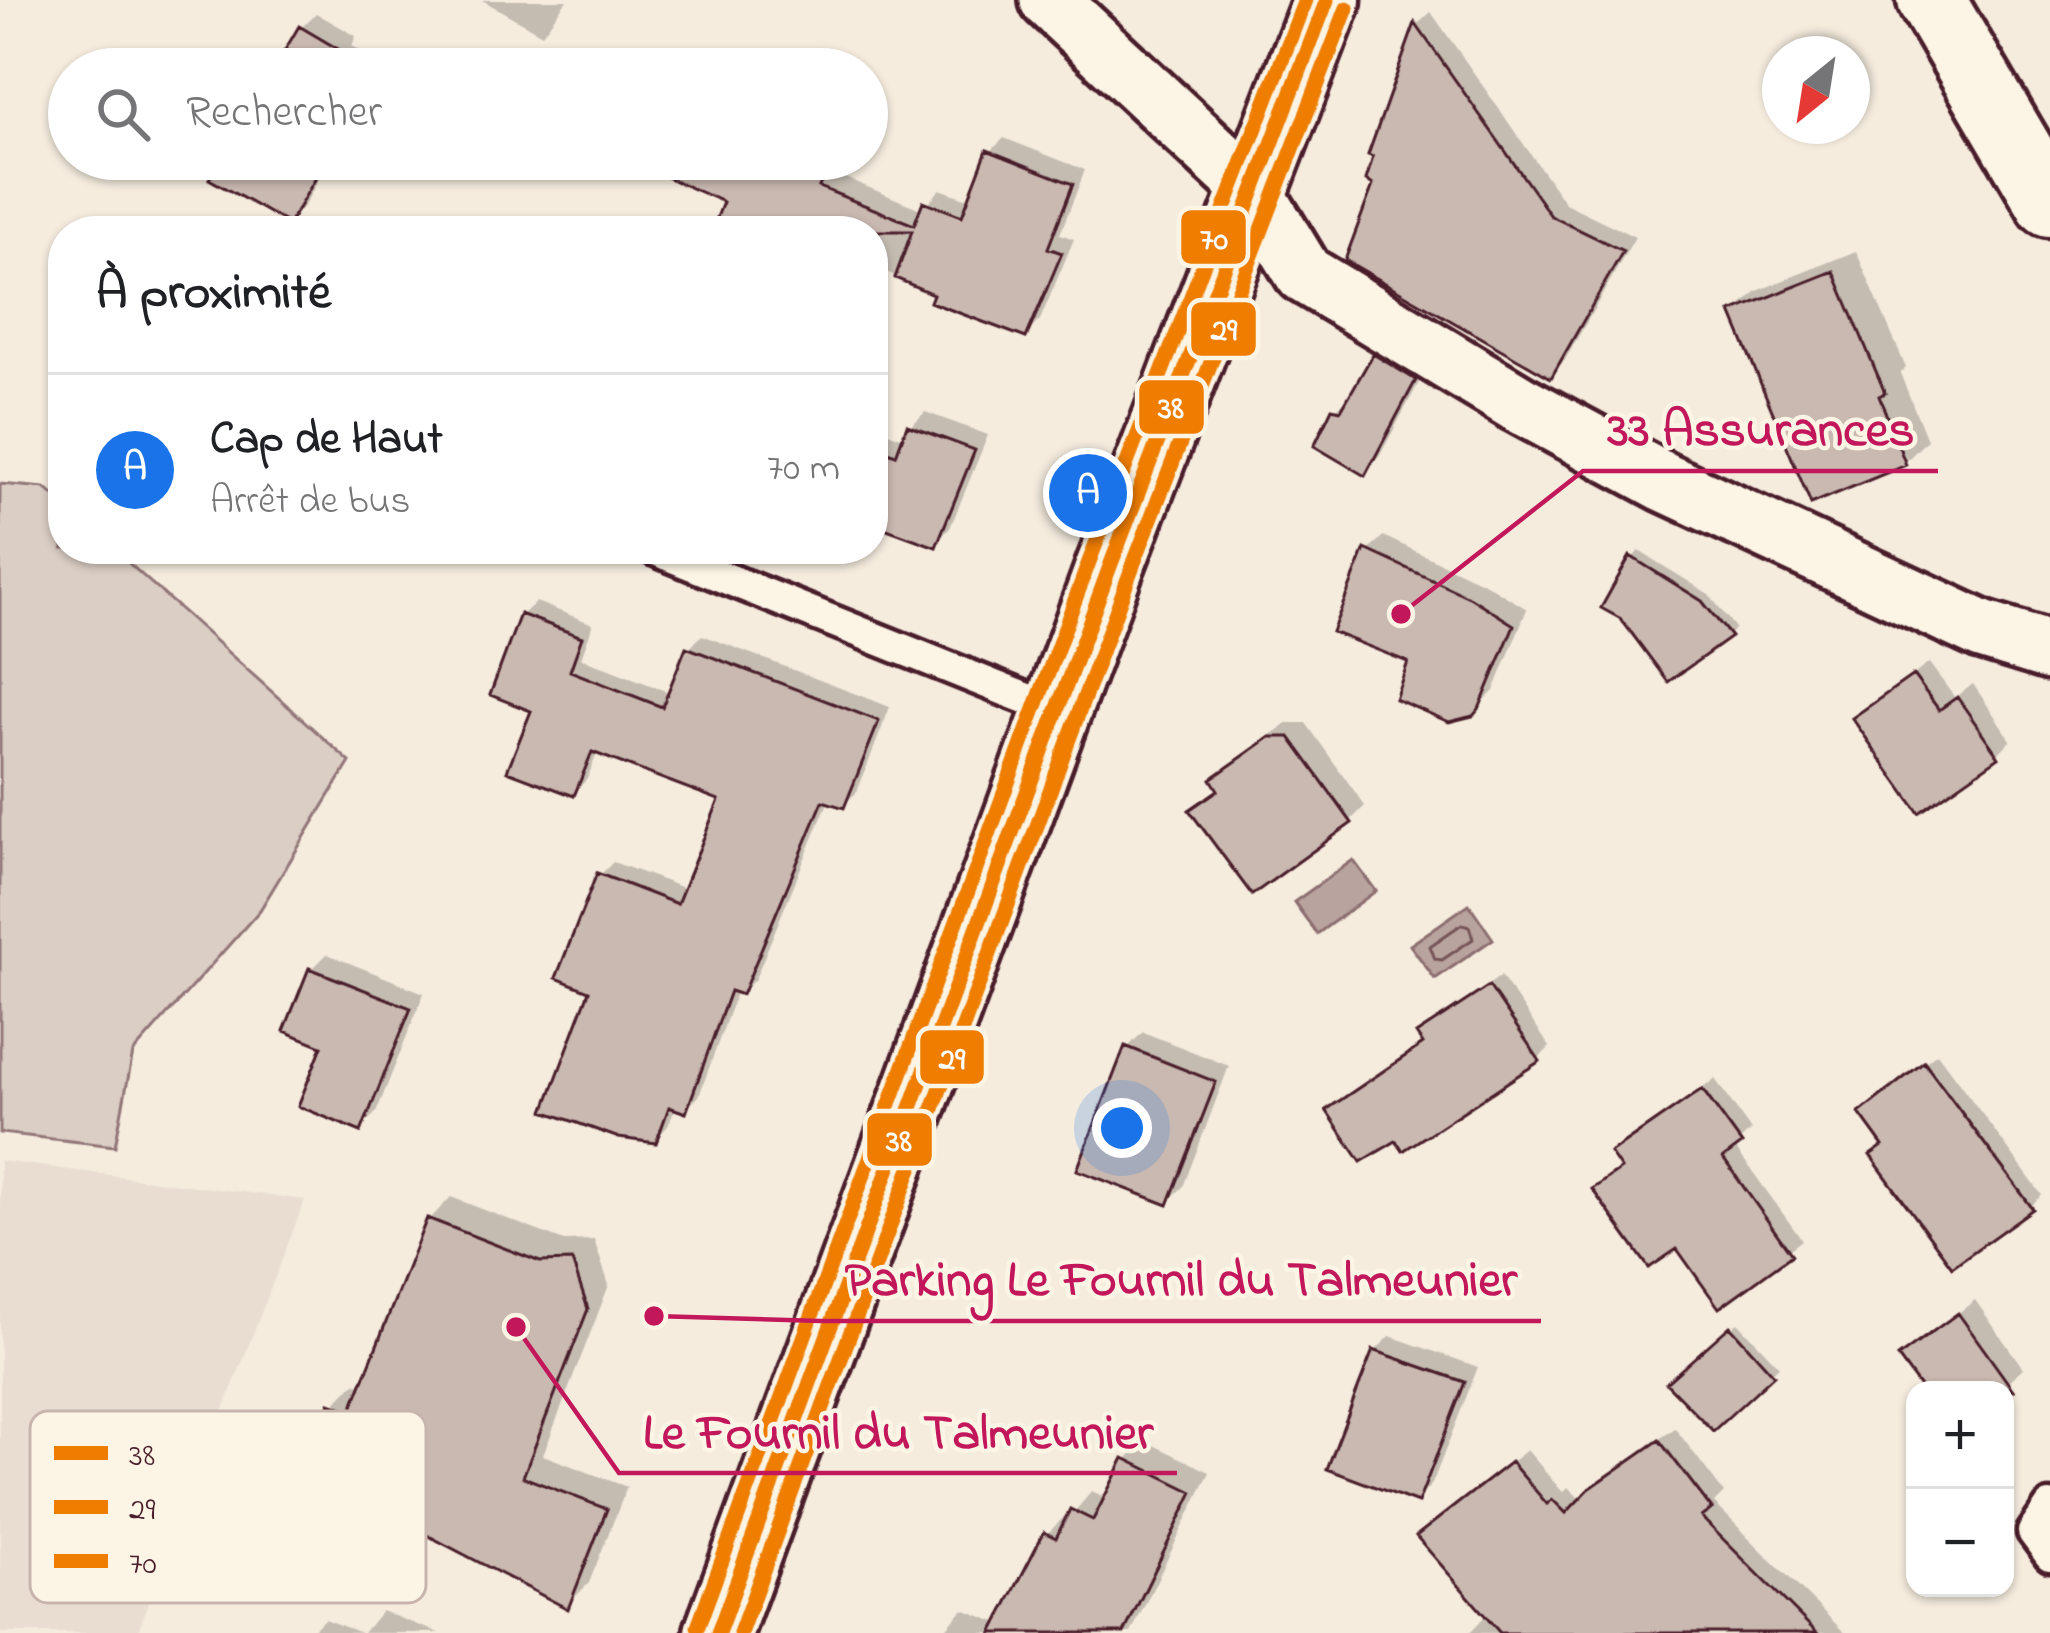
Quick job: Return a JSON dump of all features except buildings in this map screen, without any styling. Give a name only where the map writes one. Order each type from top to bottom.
[{"type":"main road","points":[[718,1633],[1057,711],[1327,0]]},
{"type":"main road","points":[[1931,0],[2050,203]]},
{"type":"street","points":[[1049,0],[1253,190],[1304,274],[1518,403],[1664,482],[1982,630],[2050,651]]},
{"type":"lane","points":[[690,564],[1057,711]]},
{"type":"lane","points":[[2050,1507],[2033,1532],[2050,1555]]},
{"type":"shaded area","points":[[0,484],[48,491],[48,564],[130,564],[350,762],[260,910],[133,1053],[115,1146],[0,1133]]},
{"type":"shaded area","points":[[0,1161],[305,1200],[223,1411],[30,1411],[30,1603],[149,1603],[137,1633],[0,1633]]},
{"type":"water","points":[[1353,860],[1376,891],[1317,934],[1294,902]]},
{"type":"water","points":[[1469,904],[1493,939],[1435,979],[1410,945]]},
{"type":"transit line","name":"70","points":[[698,1626],[1089,562],[1305,0]]},
{"type":"transit line","name":"38","points":[[718,1633],[1109,569],[1327,0]]},
{"type":"transit line","name":"29","points":[[740,1633],[1129,576],[1347,8]]},
{"type":"place","name":"Cap de Haut","points":[[1088,493]]},
{"type":"place","name":"33 Assurances","points":[[1401,614]]},
{"type":"place","name":"Parking Le Fournil du Talmeunier","points":[[654,1316]]},
{"type":"place","name":"Le Fournil du Talmeunier","points":[[516,1327]]}]
